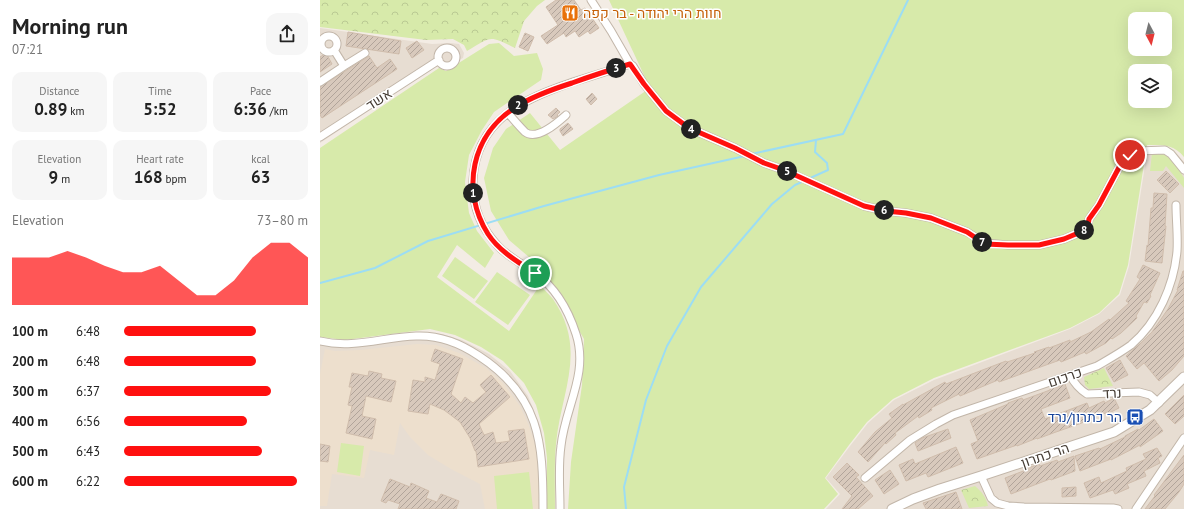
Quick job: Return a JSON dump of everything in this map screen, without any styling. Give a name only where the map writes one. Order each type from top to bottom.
[{"type":"street","points":[[591,0],[644,84],[666,111],[689,128],[735,148],[764,163],[784,170],[864,206],[931,218],[967,232],[985,244],[1039,245],[1064,239],[1083,231],[1088,225],[1089,219],[1099,205],[1123,160],[1138,151],[1165,150],[1171,154],[1184,170]]},
{"type":"street","points":[[331,36],[335,38],[337,43],[334,50],[326,51],[321,48],[324,38],[331,36]]},
{"type":"street","points":[[334,50],[344,66]]},
{"type":"street","points":[[320,82],[365,53]]},
{"type":"street","name":"אשד","points":[[320,137],[439,60]]},
{"type":"street","points":[[560,509],[561,446],[564,429],[579,374],[580,351],[576,335],[565,306],[550,286],[535,273],[511,257],[488,235],[474,202],[473,170],[479,150],[487,133],[508,112],[535,96],[599,73],[630,64]]},
{"type":"street","points":[[508,112],[526,132],[532,135],[538,134],[552,127],[566,115]]},
{"type":"street","name":"כרכום","points":[[865,478],[910,440],[947,418],[1097,366],[1118,354],[1131,344],[1145,331],[1169,288],[1174,271],[1177,249],[1176,205]]},
{"type":"street","points":[[320,341],[352,344],[416,336],[430,336],[460,345],[488,362],[501,373],[520,394],[531,414],[542,454],[544,509]]},
{"type":"street","name":"נרד","points":[[1070,375],[1077,386],[1087,394],[1139,392],[1150,394],[1159,402]]},
{"type":"street","name":"הר כתרון","points":[[892,509],[940,489],[1114,432],[1150,410],[1184,377]]},
{"type":"street","points":[[1136,509],[1184,438]]},
{"type":"street","points":[[981,476],[991,498],[997,503],[1008,506],[1118,509]]},
{"type":"shaded area","points":[[320,28],[432,44],[459,44],[464,53],[463,58],[446,67],[438,65],[320,143]]},
{"type":"shaded area","points":[[1166,146],[1174,150],[1184,162],[1184,509],[826,509],[840,494],[826,478],[868,423],[894,400],[934,380],[1070,329],[1099,314],[1120,295],[1129,266],[1148,147]]},
{"type":"shaded area","points":[[419,332],[442,334],[462,340],[489,354],[510,371],[528,396],[541,428],[545,454],[545,509],[320,509],[320,338],[344,341]]},
{"type":"shaded area","points":[[417,344],[436,345],[459,353],[486,368],[503,383],[520,406],[529,426],[536,448],[539,479],[539,509],[485,509],[480,484],[428,455],[410,437],[400,423],[394,455],[370,450],[364,478],[332,474],[327,506],[320,506],[320,374],[325,349],[335,351],[360,350]]},
{"type":"green space","points":[[320,0],[545,0],[537,6],[524,21],[515,48],[495,39],[491,39],[481,42],[467,51],[464,45],[453,39],[426,40],[320,27]]},
{"type":"green space","points":[[609,0],[1184,0],[1184,157],[1172,147],[1163,145],[1147,145],[1128,265],[1119,294],[1099,313],[1070,328],[934,378],[893,399],[867,422],[825,478],[838,494],[824,509],[568,509],[571,462],[582,385],[584,339],[543,269],[509,240],[491,211],[484,178],[493,148],[506,129],[530,113],[560,150],[650,88]]},
{"type":"green space","points":[[499,43],[514,56],[537,53],[543,69],[541,80],[494,112],[482,130],[469,155],[465,182],[469,213],[477,231],[494,253],[485,268],[457,245],[437,277],[509,331],[540,285],[553,299],[563,318],[569,336],[571,353],[570,371],[556,444],[555,509],[547,509],[547,458],[544,433],[536,405],[524,383],[503,361],[481,347],[455,335],[430,329],[345,340],[320,337],[320,148],[439,68],[446,71],[489,44]]},
{"type":"green space","points":[[1152,153],[1163,154],[1173,160],[1184,178],[1184,188],[1166,166],[1163,171],[1150,171]]},
{"type":"green space","points":[[455,257],[488,281],[474,299],[442,276]]},
{"type":"green space","points":[[497,272],[530,295],[508,325],[475,302]]},
{"type":"green space","points":[[1104,368],[1113,386],[1089,389],[1085,385],[1084,377]]},
{"type":"green space","points":[[341,443],[364,446],[360,476],[337,472]]},
{"type":"green space","points":[[529,472],[533,509],[497,509],[494,476]]},
{"type":"green space","points":[[975,486],[980,490],[988,506],[969,508],[961,490]]},
{"type":"building","points":[[556,0],[574,0],[581,10],[585,8],[599,28],[590,34],[588,31],[579,37],[575,31],[566,37],[564,33],[547,44],[541,36],[558,25],[546,7]]},
{"type":"building","points":[[348,32],[401,41],[399,54],[346,46]]},
{"type":"building","points":[[525,33],[534,37],[528,51],[519,47]]},
{"type":"building","points":[[417,41],[424,50],[412,58],[406,48]]},
{"type":"building","points":[[326,53],[332,64],[320,72],[320,57]]},
{"type":"building","points":[[369,56],[377,68],[390,59],[397,69],[322,118],[320,115],[320,87]]},
{"type":"building","points":[[592,93],[597,99],[591,105],[586,99]]},
{"type":"building","points":[[556,108],[560,112],[557,115],[558,116],[553,119],[548,115]]},
{"type":"building","points":[[568,123],[573,129],[563,136],[560,129]]},
{"type":"building","points":[[1166,171],[1179,184],[1170,193],[1157,180]]},
{"type":"building","points":[[1154,193],[1167,194],[1166,226],[1162,263],[1145,261]]},
{"type":"building","points":[[1143,265],[1160,273],[1150,295],[1151,296],[1147,303],[1144,302],[1136,316],[1137,318],[1121,333],[1112,339],[1111,338],[1106,343],[1086,354],[1085,352],[1061,362],[1060,360],[999,382],[998,380],[960,396],[959,394],[931,408],[932,410],[919,418],[918,416],[895,433],[896,435],[886,444],[885,443],[868,462],[858,452],[875,432],[892,418],[889,414],[903,404],[945,382],[946,384],[1006,361],[1007,362],[1035,353],[1034,352],[1070,340],[1070,342],[1091,332],[1109,319],[1110,320],[1129,303],[1126,301],[1140,279],[1137,277]]},
{"type":"building","points":[[1183,271],[1184,356],[1172,370],[1159,381],[1144,363],[1137,369],[1126,356],[1152,332],[1168,309],[1178,290]]},
{"type":"building","points":[[435,349],[463,359],[451,394],[461,403],[465,397],[473,403],[486,392],[480,385],[491,375],[510,397],[479,424],[484,435],[493,432],[496,443],[510,441],[508,431],[524,429],[529,459],[478,467],[476,451],[460,422],[444,410],[430,404],[428,414],[408,411],[413,380],[425,382],[425,377],[435,380],[440,364],[431,361]]},
{"type":"building","points":[[1120,360],[1128,375],[1114,382],[1106,368]]},
{"type":"building","points":[[369,371],[382,374],[381,378],[396,381],[391,402],[366,396],[362,416],[376,419],[372,439],[346,433],[352,406],[348,405],[352,387],[349,387],[352,373],[368,376]]},
{"type":"building","points":[[1065,384],[1070,398],[1041,409],[1045,419],[1087,403],[1089,408],[1104,401],[1105,403],[1114,398],[1119,408],[1079,424],[977,459],[971,444],[978,441],[970,420],[1008,403],[1022,398],[1023,400]]},
{"type":"building","points":[[1184,395],[1184,416],[1175,424],[1165,414]]},
{"type":"building","points":[[1154,419],[1163,431],[1140,447],[1140,445],[1111,460],[1080,471],[1075,456],[1099,448],[1100,449],[1138,429],[1139,430]]},
{"type":"building","points":[[948,429],[951,438],[918,451],[915,443],[922,438]]},
{"type":"building","points":[[320,444],[330,446],[328,462],[320,461]]},
{"type":"building","points":[[956,447],[963,463],[928,477],[926,473],[906,481],[899,465],[913,459],[915,464]]},
{"type":"building","points":[[1157,448],[1162,456],[1158,458],[1160,463],[1144,471],[1146,476],[1127,484],[1129,488],[1115,494],[1113,490],[1090,498],[1084,483],[1099,477],[1101,483],[1127,471],[1126,468],[1146,459],[1143,454]]},
{"type":"building","points":[[1184,455],[1184,484],[1179,492],[1165,509],[1145,509],[1155,496],[1154,495]]},
{"type":"building","points":[[1074,456],[1075,471],[1011,494],[1005,478],[1039,464],[1040,466],[1057,460],[1058,462]]},
{"type":"building","points":[[847,463],[859,475],[856,477],[873,496],[858,509],[842,509],[852,496],[833,477]]},
{"type":"building","points":[[890,470],[899,484],[884,494],[875,480]]},
{"type":"building","points":[[390,479],[410,487],[411,483],[429,491],[426,498],[437,502],[441,494],[459,501],[456,509],[398,509],[400,504],[388,500],[386,503],[381,501]]},
{"type":"building","points":[[1076,487],[1076,496],[1062,497],[1062,488]]},
{"type":"building","points":[[956,492],[962,509],[926,509],[923,503]]},
{"type":"waterway","points":[[751,154],[843,134],[908,0]]},
{"type":"waterway","points":[[808,179],[828,170],[827,163],[815,152],[816,140]]},
{"type":"waterway","points":[[320,283],[375,268],[428,241],[544,206],[659,175],[745,156]]},
{"type":"waterway","points":[[626,509],[624,487],[646,400],[667,346],[701,287],[772,204],[795,185],[804,181]]},
{"type":"place","name":"חוות הרי יהודה - בר קפה","points":[[570,13]]},
{"type":"place","name":"הר כתרון/נרד","points":[[1135,417]]},
{"type":"route","points":[[535,273],[499,247],[488,235],[480,218],[474,202],[473,187],[473,170],[479,150],[487,133],[501,118],[535,96],[630,64],[666,111],[689,128],[735,148],[764,163],[784,170],[864,206],[931,218],[967,232],[985,244],[1039,245],[1064,239],[1083,231],[1088,225],[1089,219],[1099,205],[1123,160],[1130,155]]}]
